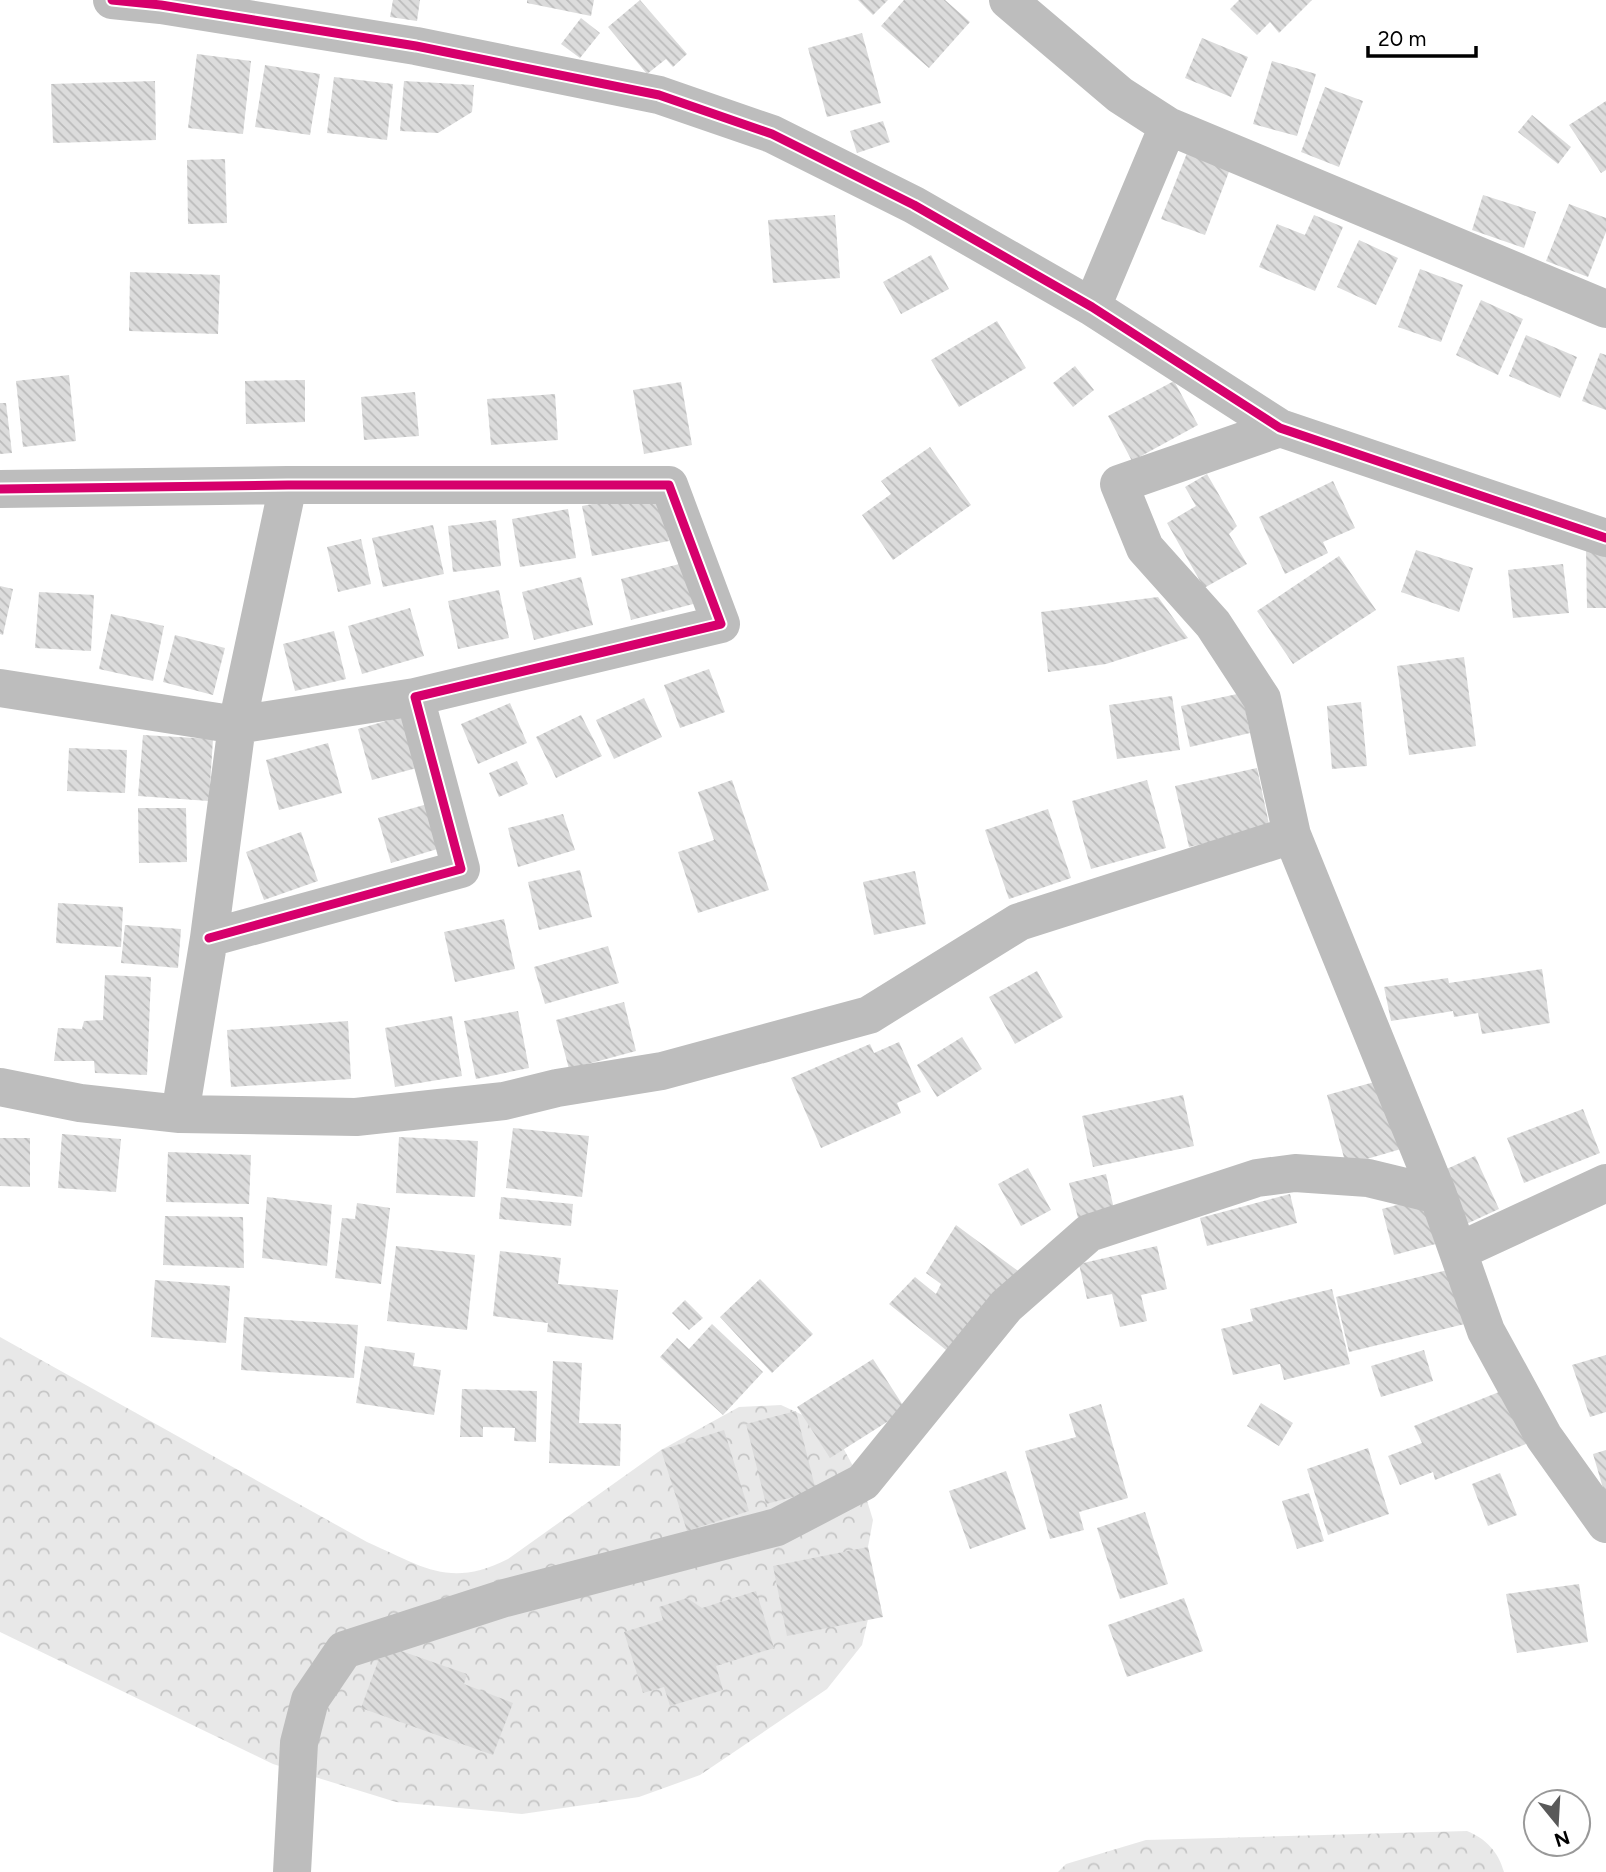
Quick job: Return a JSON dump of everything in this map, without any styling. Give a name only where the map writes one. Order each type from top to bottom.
[{"type":"street","points":[[111,0],[161,5],[416,46],[659,95],[772,134],[914,205],[1092,307],[1280,428],[1606,538]]},
{"type":"street","points":[[1008,0],[1120,95],[1168,126],[1606,309]]},
{"type":"street","points":[[1092,307],[1168,126]]},
{"type":"street","points":[[1280,428],[1119,484],[1145,548],[1213,624],[1262,699],[1292,835],[1438,1195],[1486,1331],[1544,1437],[1606,1524]]},
{"type":"street","points":[[180,1114],[209,938],[237,725],[288,485]]},
{"type":"street","points":[[0,489],[288,485],[669,485],[721,624],[415,696],[237,725],[0,688]]},
{"type":"street","points":[[209,938],[461,869],[415,696]]},
{"type":"street","points":[[0,1087],[80,1103],[180,1114],[356,1117],[504,1101],[557,1088],[663,1071],[869,1015],[1019,922],[1292,835]]},
{"type":"street","points":[[292,1872],[302,1732],[310,1700],[344,1650],[505,1598],[777,1527],[863,1482],[1006,1306],[1089,1233],[1257,1178],[1295,1173],[1368,1178],[1438,1195]]},
{"type":"street","points":[[1459,1251],[1606,1183]]},
{"type":"green space","points":[[0,1337],[367,1542],[420,1566],[452,1573],[487,1568],[508,1559],[661,1450],[739,1407],[781,1405],[833,1429],[861,1481],[873,1520],[868,1547],[872,1602],[862,1645],[827,1689],[700,1775],[639,1797],[522,1814],[396,1802],[273,1764],[0,1632]]},
{"type":"green space","points":[[1467,1831],[1490,1847],[1504,1872],[1058,1872],[1066,1864],[1146,1840]]},
{"type":"building","points":[[393,0],[420,0],[417,21],[390,17]]},
{"type":"building","points":[[527,0],[594,0],[591,16],[527,3]]},
{"type":"building","points":[[640,0],[687,54],[673,67],[666,59],[647,74],[608,27]]},
{"type":"building","points":[[858,0],[888,0],[873,15]]},
{"type":"building","points":[[904,0],[945,0],[970,22],[929,68],[881,26]]},
{"type":"building","points":[[1239,0],[1312,0],[1279,33],[1270,22],[1257,35],[1230,9]]},
{"type":"building","points":[[581,18],[600,33],[580,58],[561,44]]},
{"type":"building","points":[[862,33],[881,103],[827,117],[808,48]]},
{"type":"building","points":[[1202,38],[1248,57],[1231,97],[1185,78]]},
{"type":"building","points":[[197,54],[251,61],[243,134],[188,128]]},
{"type":"building","points":[[1272,61],[1316,74],[1297,136],[1253,124]]},
{"type":"building","points":[[265,65],[320,74],[310,135],[255,127]]},
{"type":"building","points":[[334,77],[393,84],[387,140],[327,133]]},
{"type":"building","points":[[155,81],[156,140],[53,143],[51,84]]},
{"type":"building","points":[[404,81],[474,85],[472,112],[438,133],[400,131]]},
{"type":"building","points":[[1325,87],[1363,101],[1339,167],[1301,152]]},
{"type":"building","points":[[1606,101],[1606,170],[1601,173],[1569,125]]},
{"type":"building","points":[[1532,115],[1571,147],[1558,164],[1518,132]]},
{"type":"building","points":[[883,121],[890,142],[857,153],[850,131]]},
{"type":"building","points":[[1187,153],[1230,169],[1205,235],[1161,219]]},
{"type":"building","points":[[225,159],[227,223],[188,224],[187,160]]},
{"type":"building","points":[[1483,195],[1536,212],[1524,248],[1472,230]]},
{"type":"building","points":[[1569,204],[1606,218],[1606,232],[1588,277],[1546,261]]},
{"type":"building","points":[[835,215],[840,278],[773,283],[768,220]]},
{"type":"building","points":[[1314,215],[1343,227],[1315,291],[1259,267],[1277,224],[1305,235]]},
{"type":"building","points":[[1359,240],[1398,258],[1376,305],[1337,287]]},
{"type":"building","points":[[931,255],[949,289],[901,314],[883,282]]},
{"type":"building","points":[[1420,269],[1463,285],[1441,342],[1398,327]]},
{"type":"building","points":[[130,272],[220,275],[218,334],[129,331]]},
{"type":"building","points":[[1481,300],[1523,319],[1498,375],[1456,355]]},
{"type":"building","points":[[997,321],[1026,368],[959,407],[931,360]]},
{"type":"building","points":[[1526,335],[1577,357],[1560,398],[1509,376]]},
{"type":"building","points":[[1600,353],[1606,355],[1606,410],[1582,401]]},
{"type":"building","points":[[1075,366],[1094,390],[1073,407],[1053,383]]},
{"type":"building","points":[[69,375],[76,441],[23,447],[16,381]]},
{"type":"building","points":[[305,380],[305,422],[246,424],[245,381]]},
{"type":"building","points":[[1174,381],[1198,425],[1132,461],[1108,416]]},
{"type":"building","points":[[681,382],[692,445],[644,454],[633,390]]},
{"type":"building","points":[[415,392],[419,436],[364,440],[361,397]]},
{"type":"building","points":[[555,394],[558,440],[491,445],[487,399]]},
{"type":"building","points":[[0,403],[6,403],[12,453],[0,454]]},
{"type":"building","points":[[930,447],[971,505],[893,560],[862,515],[891,494],[881,481]]},
{"type":"building","points":[[1207,474],[1237,526],[1229,534],[1247,564],[1204,588],[1167,523],[1196,506],[1185,487]]},
{"type":"building","points":[[1333,481],[1355,528],[1323,542],[1328,553],[1285,574],[1259,517]]},
{"type":"building","points":[[659,491],[669,541],[592,556],[582,506]]},
{"type":"building","points":[[568,509],[576,558],[520,567],[512,519]]},
{"type":"building","points":[[496,520],[501,566],[453,572],[448,526]]},
{"type":"building","points":[[433,525],[444,574],[383,587],[372,538]]},
{"type":"building","points":[[361,539],[371,584],[338,592],[327,547]]},
{"type":"building","points":[[1586,548],[1606,548],[1606,608],[1587,608]]},
{"type":"building","points":[[1416,550],[1473,568],[1459,612],[1401,592]]},
{"type":"building","points":[[1339,556],[1376,610],[1293,664],[1257,611]]},
{"type":"building","points":[[691,561],[701,602],[631,620],[621,579]]},
{"type":"building","points":[[1563,564],[1569,613],[1513,618],[1508,570]]},
{"type":"building","points":[[581,577],[593,625],[534,640],[522,592]]},
{"type":"building","points":[[0,586],[13,589],[3,635],[0,634]]},
{"type":"building","points":[[499,590],[509,638],[458,649],[448,601]]},
{"type":"building","points":[[39,592],[94,595],[91,651],[35,648]]},
{"type":"building","points":[[1158,597],[1188,638],[1106,664],[1048,672],[1041,612]]},
{"type":"building","points":[[410,608],[424,656],[362,674],[348,626]]},
{"type":"building","points":[[111,614],[164,626],[153,681],[99,669]]},
{"type":"building","points":[[334,631],[346,679],[295,691],[283,644]]},
{"type":"building","points":[[175,635],[225,648],[213,695],[163,682]]},
{"type":"building","points":[[1464,657],[1476,746],[1409,755],[1397,666]]},
{"type":"building","points":[[709,669],[725,712],[680,728],[664,685]]},
{"type":"building","points":[[1242,693],[1250,733],[1190,747],[1181,706]]},
{"type":"building","points":[[1172,696],[1180,750],[1117,759],[1109,705]]},
{"type":"building","points":[[644,698],[662,737],[614,759],[596,720]]},
{"type":"building","points":[[1361,702],[1367,766],[1332,769],[1327,706]]},
{"type":"building","points":[[510,703],[527,743],[478,764],[461,724]]},
{"type":"building","points":[[414,713],[428,765],[372,780],[358,729]]},
{"type":"building","points":[[581,715],[602,756],[556,778],[536,737]]},
{"type":"building","points":[[143,735],[213,739],[209,801],[138,796]]},
{"type":"building","points":[[328,743],[342,793],[279,810],[266,760]]},
{"type":"building","points":[[69,748],[127,750],[125,793],[67,791]]},
{"type":"building","points":[[517,761],[528,784],[499,797],[489,773]]},
{"type":"building","points":[[1257,768],[1270,829],[1189,847],[1175,786]]},
{"type":"building","points":[[732,780],[769,890],[698,913],[678,852],[714,840],[698,792]]},
{"type":"building","points":[[1147,780],[1166,848],[1091,869],[1072,801]]},
{"type":"building","points":[[431,803],[444,847],[391,863],[378,818]]},
{"type":"building","points":[[138,808],[186,808],[187,862],[139,863]]},
{"type":"building","points":[[1048,809],[1071,878],[1009,899],[985,830]]},
{"type":"building","points":[[563,814],[575,850],[518,867],[508,828]]},
{"type":"building","points":[[301,832],[318,881],[264,900],[246,852]]},
{"type":"building","points":[[580,870],[592,917],[539,930],[528,882]]},
{"type":"building","points":[[915,871],[926,924],[874,935],[863,882]]},
{"type":"building","points":[[58,903],[123,907],[121,947],[56,943]]},
{"type":"building","points":[[504,919],[515,969],[455,982],[444,932]]},
{"type":"building","points":[[125,925],[181,929],[178,968],[121,963]]},
{"type":"building","points":[[608,946],[619,983],[545,1004],[534,967]]},
{"type":"building","points":[[1542,969],[1550,1023],[1482,1034],[1478,1013],[1454,1017],[1453,1011],[1391,1021],[1384,987],[1448,978],[1449,983]]},
{"type":"building","points":[[1037,971],[1063,1017],[1015,1044],[989,997]]},
{"type":"building","points":[[105,975],[151,977],[147,1075],[95,1073],[94,1061],[54,1061],[58,1028],[82,1029],[84,1021],[103,1020]]},
{"type":"building","points":[[624,1002],[636,1051],[569,1069],[556,1020]]},
{"type":"building","points":[[518,1011],[529,1068],[476,1079],[464,1021]]},
{"type":"building","points":[[452,1016],[462,1076],[395,1087],[385,1028]]},
{"type":"building","points":[[348,1021],[351,1079],[231,1087],[227,1030]]},
{"type":"building","points":[[962,1037],[982,1069],[937,1097],[917,1065]]},
{"type":"building","points":[[899,1042],[921,1092],[897,1103],[901,1113],[821,1148],[791,1078],[870,1044],[874,1053]]},
{"type":"building","points":[[1389,1078],[1408,1147],[1346,1165],[1327,1095]]},
{"type":"building","points":[[1183,1095],[1194,1146],[1093,1167],[1082,1116]]},
{"type":"building","points":[[1583,1109],[1600,1153],[1524,1183],[1507,1138]]},
{"type":"building","points":[[513,1128],[589,1136],[582,1197],[506,1188]]},
{"type":"building","points":[[62,1134],[121,1139],[116,1192],[58,1188]]},
{"type":"building","points":[[399,1137],[478,1141],[475,1197],[396,1193]]},
{"type":"building","points":[[0,1138],[30,1138],[30,1187],[0,1186]]},
{"type":"building","points":[[168,1152],[251,1155],[249,1204],[166,1202]]},
{"type":"building","points":[[1475,1156],[1499,1209],[1462,1226],[1438,1173]]},
{"type":"building","points":[[1028,1168],[1051,1210],[1021,1226],[998,1184]]},
{"type":"building","points":[[1106,1174],[1114,1209],[1078,1218],[1069,1183]]},
{"type":"building","points":[[1290,1194],[1297,1223],[1207,1246],[1200,1218]]},
{"type":"building","points":[[1434,1195],[1447,1241],[1394,1255],[1382,1209]]},
{"type":"building","points":[[267,1197],[332,1205],[327,1266],[262,1258]]},
{"type":"building","points":[[501,1197],[573,1204],[571,1226],[499,1219]]},
{"type":"building","points":[[357,1203],[390,1208],[381,1284],[335,1278],[342,1218],[355,1219]]},
{"type":"building","points":[[165,1216],[243,1217],[244,1268],[163,1265]]},
{"type":"building","points":[[956,1225],[1018,1271],[951,1354],[889,1304],[915,1277],[936,1294],[941,1284],[926,1273]]},
{"type":"building","points":[[396,1246],[475,1255],[467,1330],[387,1321]]},
{"type":"building","points":[[1157,1246],[1167,1289],[1141,1295],[1147,1321],[1120,1327],[1112,1294],[1087,1299],[1079,1264]]},
{"type":"building","points":[[500,1251],[561,1258],[558,1284],[618,1290],[613,1340],[547,1332],[548,1323],[493,1316]]},
{"type":"building","points":[[1460,1267],[1473,1322],[1349,1352],[1336,1297]]},
{"type":"building","points":[[760,1279],[813,1334],[772,1373],[720,1317]]},
{"type":"building","points":[[155,1280],[230,1286],[226,1343],[151,1337]]},
{"type":"building","points":[[1332,1289],[1350,1364],[1284,1380],[1280,1364],[1233,1375],[1221,1329],[1253,1321],[1250,1309]]},
{"type":"building","points":[[685,1300],[703,1318],[689,1330],[672,1313]]},
{"type":"building","points":[[244,1317],[358,1325],[354,1378],[241,1370]]},
{"type":"building","points":[[712,1324],[763,1372],[723,1415],[660,1357],[677,1338],[689,1349]]},
{"type":"building","points":[[365,1346],[415,1353],[413,1366],[441,1370],[434,1415],[356,1403]]},
{"type":"building","points":[[1424,1350],[1433,1381],[1381,1397],[1371,1366]]},
{"type":"building","points":[[1606,1355],[1606,1412],[1590,1417],[1572,1365]]},
{"type":"building","points":[[873,1359],[906,1410],[830,1458],[797,1407]]},
{"type":"building","points":[[553,1361],[582,1363],[579,1423],[621,1424],[620,1466],[549,1463]]},
{"type":"building","points":[[1509,1388],[1531,1442],[1435,1480],[1433,1472],[1400,1485],[1388,1456],[1422,1443],[1414,1426]]},
{"type":"building","points":[[462,1389],[537,1391],[536,1442],[514,1441],[515,1428],[483,1427],[483,1437],[460,1437]]},
{"type":"building","points":[[1261,1403],[1293,1423],[1279,1446],[1247,1426]]},
{"type":"building","points":[[1101,1404],[1128,1498],[1079,1512],[1084,1530],[1050,1539],[1025,1451],[1076,1437],[1069,1414]]},
{"type":"building","points":[[796,1411],[816,1491],[766,1504],[746,1424]]},
{"type":"building","points":[[724,1430],[749,1511],[687,1531],[661,1450]]},
{"type":"building","points":[[1368,1448],[1389,1514],[1328,1535],[1307,1469]]},
{"type":"building","points":[[1606,1450],[1606,1495],[1605,1495],[1593,1454]]},
{"type":"building","points":[[1006,1471],[1026,1529],[970,1549],[949,1491]]},
{"type":"building","points":[[1500,1473],[1517,1515],[1488,1526],[1472,1484]]},
{"type":"building","points":[[1309,1493],[1324,1541],[1297,1549],[1282,1501]]},
{"type":"building","points":[[1145,1512],[1168,1584],[1120,1599],[1097,1528]]},
{"type":"building","points":[[868,1547],[883,1617],[787,1636],[773,1566]]},
{"type":"building","points":[[1579,1584],[1588,1642],[1517,1653],[1506,1594]]},
{"type":"building","points":[[756,1591],[774,1648],[716,1666],[723,1690],[670,1706],[664,1687],[643,1693],[624,1632],[663,1620],[659,1607],[687,1598],[702,1608]]},
{"type":"building","points":[[1184,1598],[1203,1651],[1127,1677],[1108,1625]]},
{"type":"building","points":[[384,1645],[467,1674],[464,1684],[513,1703],[493,1755],[361,1708]]},
{"type":"cycle path","points":[[112,0],[161,5],[416,46],[659,95],[772,134],[914,205],[1092,307],[1280,428],[1606,538]]},
{"type":"cycle path","points":[[0,489],[288,485],[669,485],[721,624],[415,697],[461,869],[209,938]]}]
